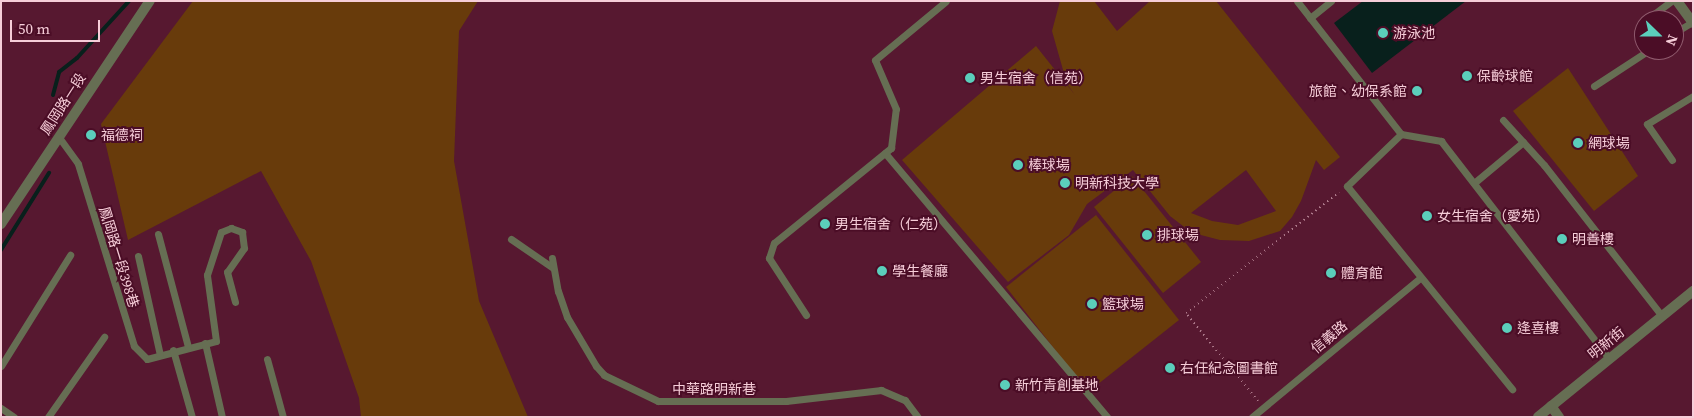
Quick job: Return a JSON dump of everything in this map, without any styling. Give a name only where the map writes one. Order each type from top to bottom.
[{"type":"street","name":"鳳岡路一段","points":[[1,224],[150,1]]},
{"type":"street","points":[[1677,1],[1692,22]]},
{"type":"street","name":"明新街","points":[[1538,417],[1693,291]]},
{"type":"street","points":[[1551,406],[1559,417]]},
{"type":"lane","points":[[806,314],[770,258],[774,243],[891,148],[896,109],[875,60],[946,1]]},
{"type":"lane","points":[[1298,1],[1401,134],[1441,141],[1610,358]]},
{"type":"lane","points":[[1310,18],[1331,1]]},
{"type":"lane","points":[[1659,10],[1671,1]]},
{"type":"lane","points":[[1594,86],[1634,60]]},
{"type":"lane","points":[[1672,160],[1647,124],[1693,96]]},
{"type":"lane","points":[[1503,120],[1523,142],[1662,316]]},
{"type":"lane","points":[[1401,134],[1346,186],[1512,389]]},
{"type":"lane","name":"鳳岡路一段398巷","points":[[58,136],[78,164],[134,346],[147,359],[160,355]]},
{"type":"lane","points":[[1474,183],[1523,142]]},
{"type":"lane","points":[[885,153],[1107,417]]},
{"type":"lane","points":[[138,256],[160,355],[173,350],[216,342],[207,275],[221,232],[231,228],[242,232],[244,248],[227,272],[235,302]]},
{"type":"lane","points":[[158,234],[188,347]]},
{"type":"lane","points":[[511,239],[554,268]]},
{"type":"lane","points":[[1,366],[70,255]]},
{"type":"lane","name":"中華路明新巷","points":[[552,258],[567,317],[596,366],[604,375],[658,401],[786,402],[881,390],[905,400],[918,417]]},
{"type":"lane","name":"信義路","points":[[1252,417],[1421,277]]},
{"type":"lane","points":[[48,417],[104,337]]},
{"type":"lane","points":[[205,343],[222,417]]},
{"type":"lane","points":[[173,350],[192,417]]},
{"type":"lane","points":[[267,359],[283,417]]},
{"type":"lane","points":[[1,408],[14,417]]},
{"type":"path","points":[[1264,407],[1186,313],[1346,186]]},
{"type":"shaded area","points":[[193,1],[478,1],[459,31],[454,161],[479,301],[528,417],[361,417],[359,398],[311,261],[261,171],[128,240],[101,124]]},
{"type":"shaded area","points":[[1060,1],[1094,1],[1117,31],[1150,1],[1216,1],[1340,157],[1324,170],[1316,160],[1301,201],[1292,217],[1280,231],[1249,241],[1220,240],[1197,234],[1183,226],[1170,216],[1133,170],[1087,204],[1069,235],[1008,282],[902,160],[1036,46],[1075,95],[1067,84],[1052,31]],"holes":[[[1246,170],[1276,211],[1238,225],[1212,221],[1191,213]]]},
{"type":"shaded area","name":"游泳池","points":[[1363,1],[1466,1],[1372,73],[1334,23]]},
{"type":"shaded area","name":"網球場","points":[[1568,68],[1638,176],[1594,211],[1513,111]]},
{"type":"shaded area","name":"排球場","points":[[1132,176],[1201,262],[1163,293],[1094,207]]},
{"type":"shaded area","name":"籃球場","points":[[1096,215],[1179,320],[1088,392],[1006,287]]},
{"type":"waterway","points":[[53,95],[59,72],[77,58],[129,1]]},
{"type":"waterway","points":[[1,250],[49,173]]},
{"type":"place","name":"游泳池","points":[[1383,33]]},
{"type":"place","name":"保齡球館","points":[[1467,76]]},
{"type":"place","name":"男生宿舍（信苑）","points":[[970,78]]},
{"type":"place","name":"旅館、幼保系館","points":[[1417,91]]},
{"type":"place","name":"福德祠","points":[[91,135]]},
{"type":"place","name":"網球場","points":[[1578,143]]},
{"type":"place","name":"棒球場","points":[[1018,165]]},
{"type":"place","name":"明新科技大學","points":[[1065,183]]},
{"type":"place","name":"女生宿舍（愛苑）","points":[[1427,216]]},
{"type":"place","name":"男生宿舍（仁苑）","points":[[825,224]]},
{"type":"place","name":"排球場","points":[[1147,235]]},
{"type":"place","name":"明善樓","points":[[1562,239]]},
{"type":"place","name":"學生餐廳","points":[[882,271]]},
{"type":"place","name":"體育館","points":[[1331,273]]},
{"type":"place","name":"籃球場","points":[[1092,304]]},
{"type":"place","name":"逢喜樓","points":[[1507,328]]},
{"type":"place","name":"右任紀念圖書館","points":[[1170,368]]},
{"type":"place","name":"新竹青創基地","points":[[1005,385]]}]
